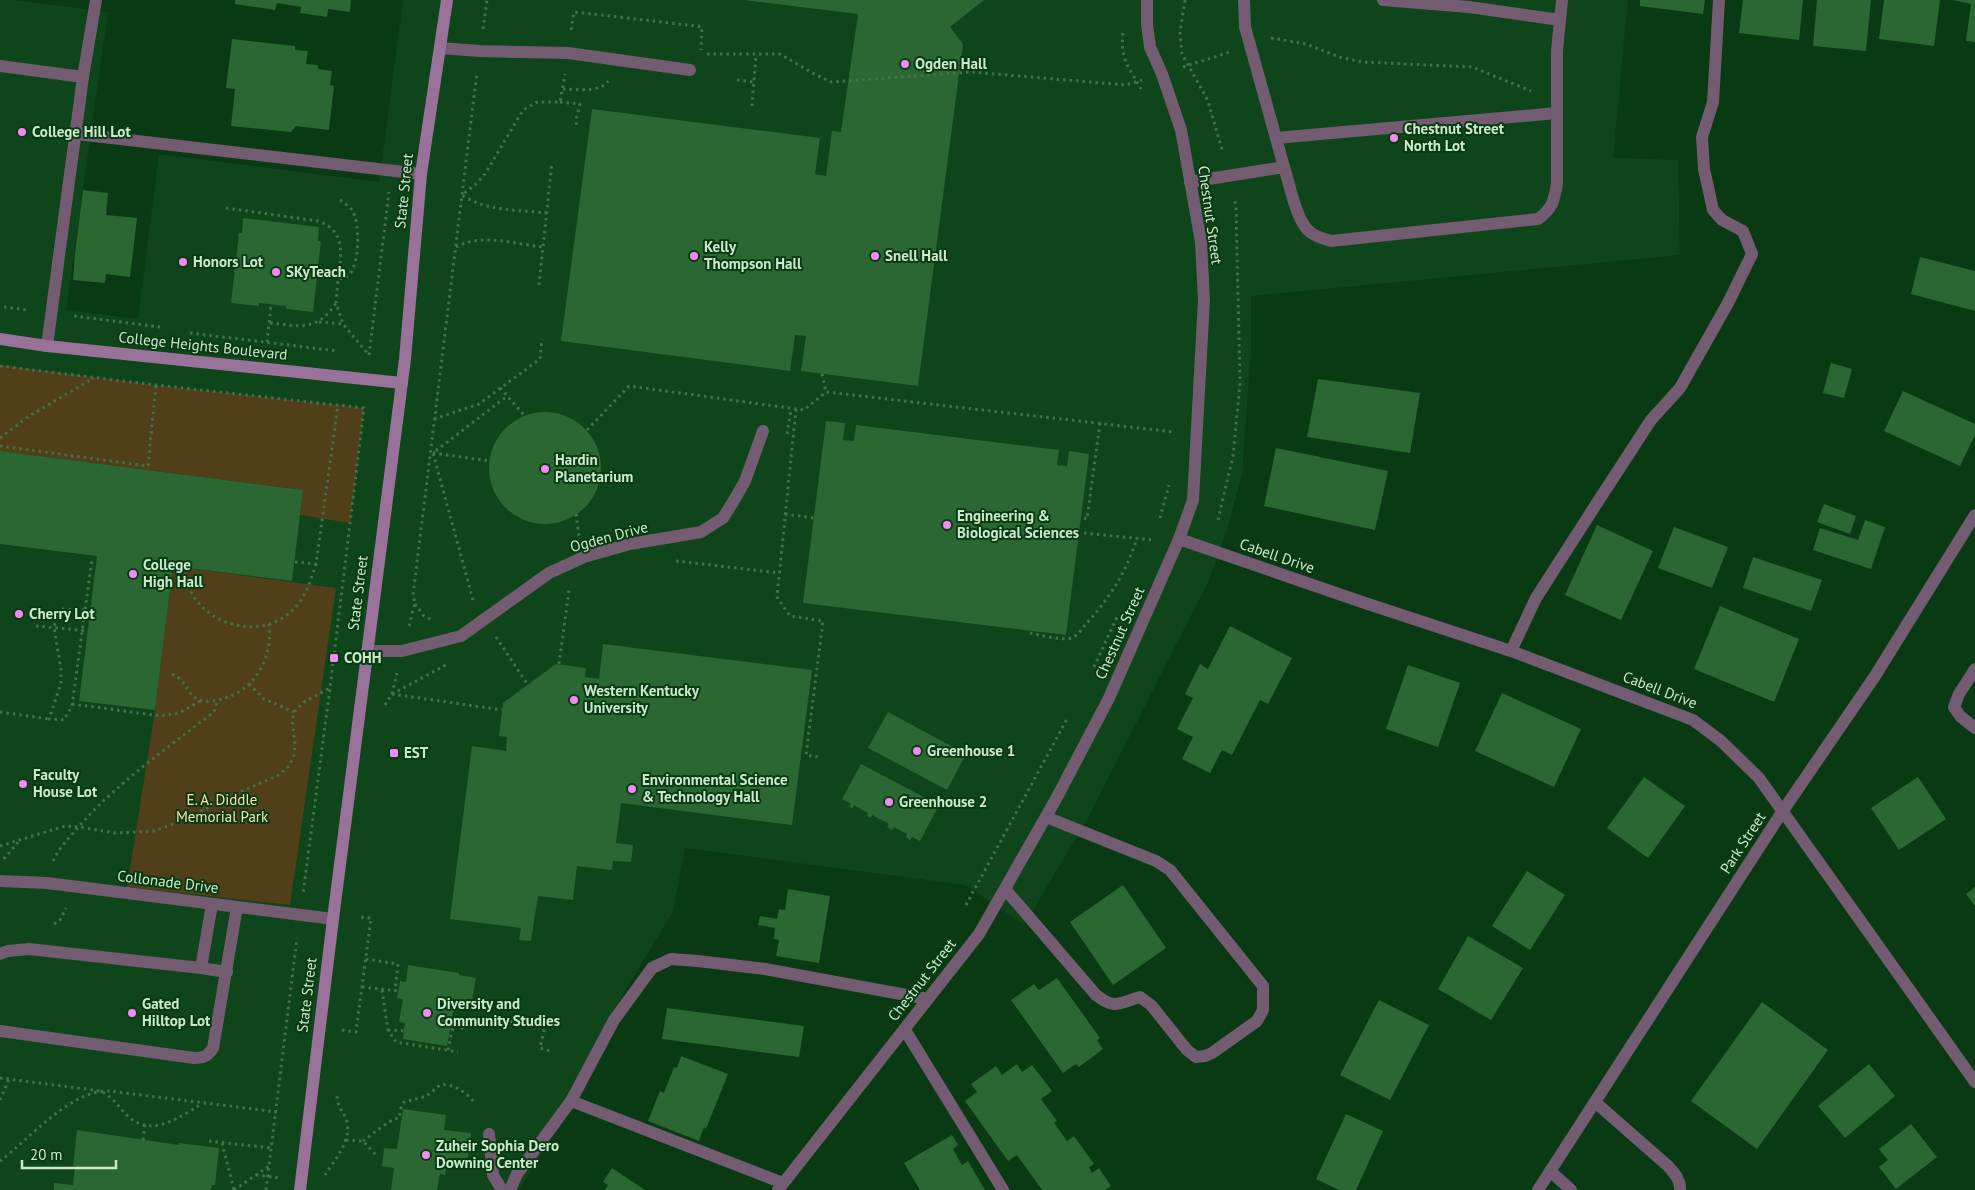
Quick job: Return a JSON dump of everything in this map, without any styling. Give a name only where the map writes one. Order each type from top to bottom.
[{"type":"street","points":[[47,346],[83,77],[96,0]]},
{"type":"street","name":"State Street","points":[[300,1190],[402,383],[421,174],[447,0]]},
{"type":"street","name":"Chestnut Street","points":[[781,1187],[979,934],[1006,889],[1110,698],[1179,539],[1193,500],[1204,300],[1201,242],[1181,130],[1162,74],[1150,47],[1147,24],[1147,0]]},
{"type":"street","points":[[1244,0],[1245,27],[1284,168],[1302,224],[1310,233],[1331,241],[1538,219],[1546,213],[1553,204],[1557,183],[1557,51],[1562,0]]},
{"type":"street","points":[[1383,0],[1469,7],[1560,20]]},
{"type":"street","points":[[1511,651],[1536,598],[1651,420],[1680,388],[1728,303],[1752,254],[1743,231],[1722,220],[1713,210],[1704,169],[1702,137],[1713,102],[1720,0]]},
{"type":"street","points":[[440,48],[568,53],[690,70]]},
{"type":"street","points":[[0,66],[83,77]]},
{"type":"street","points":[[1276,138],[1557,113]]},
{"type":"street","points":[[76,134],[421,174]]},
{"type":"street","points":[[1190,182],[1284,168]]},
{"type":"street","name":"College Heights Boulevard","points":[[0,339],[47,346],[402,383]]},
{"type":"street","name":"Ogden Drive","points":[[367,652],[402,651],[461,636],[549,574],[584,557],[630,544],[701,532],[723,518],[745,481],[763,431]]},
{"type":"street","name":"Park Street","points":[[1538,1190],[1782,812],[1875,676],[1975,515]]},
{"type":"street","name":"Cabell Drive","points":[[1179,539],[1511,651],[1693,720],[1721,741],[1759,778],[1975,1082]]},
{"type":"street","points":[[1975,669],[1959,694],[1954,707],[1960,716],[1975,728]]},
{"type":"street","points":[[1006,889],[1096,995],[1106,1004],[1118,1005],[1140,997],[1151,1005],[1186,1050],[1196,1057],[1212,1053],[1257,1021],[1263,1010],[1263,986],[1170,870],[1156,861],[1046,817]]},
{"type":"street","name":"Collonade Drive","points":[[0,881],[39,882],[333,918]]},
{"type":"street","points":[[201,968],[212,904]]},
{"type":"street","points":[[0,1031],[202,1058],[209,1055],[213,1048],[237,907]]},
{"type":"street","points":[[0,954],[8,951],[29,949],[227,972]]},
{"type":"street","points":[[510,1190],[517,1174],[571,1101],[614,1020],[652,968],[671,959],[765,969],[928,999]]},
{"type":"street","points":[[904,1030],[1004,1190]]},
{"type":"street","points":[[571,1101],[781,1187]]},
{"type":"street","points":[[1595,1102],[1668,1166],[1676,1175],[1681,1185],[1680,1190]]},
{"type":"street","points":[[489,1134],[493,1175],[502,1190]]},
{"type":"street","points":[[1550,1171],[1571,1190]]},
{"type":"path","points":[[439,621],[424,616],[415,603],[413,595],[486,0]]},
{"type":"path","points":[[1185,0],[1180,42],[1182,54],[1208,101],[1224,156]]},
{"type":"path","points":[[560,102],[574,12],[702,27],[701,53],[780,54],[831,82],[971,72],[1126,85],[1238,49]]},
{"type":"path","points":[[1124,26],[1122,51],[1146,97]]},
{"type":"path","points":[[1268,39],[1277,38],[1306,44],[1355,61],[1472,67],[1539,94]]},
{"type":"path","points":[[752,106],[756,54]]},
{"type":"path","points":[[737,80],[754,82]]},
{"type":"path","points":[[563,89],[592,89],[604,86],[608,81]]},
{"type":"path","points":[[462,195],[476,184],[484,174],[523,110],[537,102],[580,104],[576,120],[577,130]]},
{"type":"path","points":[[539,285],[552,162]]},
{"type":"path","points":[[369,355],[389,190]]},
{"type":"path","points":[[462,195],[469,200],[489,206],[547,213]]},
{"type":"path","points":[[1218,520],[1233,456],[1240,383],[1234,198]]},
{"type":"path","points":[[338,279],[348,276],[353,268],[357,249],[358,228],[352,210],[340,200]]},
{"type":"path","points":[[226,208],[318,221],[328,225],[338,236],[341,250],[336,303],[343,324],[369,355]]},
{"type":"path","points":[[456,247],[467,241],[479,239],[543,247]]},
{"type":"path","points":[[319,322],[330,312],[336,303]]},
{"type":"path","points":[[267,342],[271,305]]},
{"type":"path","points":[[4,307],[160,327]]},
{"type":"path","points":[[270,323],[303,326],[319,322],[343,324]]},
{"type":"path","points":[[190,333],[341,352]]},
{"type":"path","points":[[434,419],[479,404],[540,359],[542,339]]},
{"type":"path","points":[[360,354],[369,355]]},
{"type":"path","points":[[0,366],[364,408],[302,900]]},
{"type":"path","points":[[822,374],[826,392]]},
{"type":"path","points":[[0,438],[29,416],[94,377]]},
{"type":"path","points":[[0,446],[148,466],[156,385]]},
{"type":"path","points":[[586,430],[629,386],[804,410],[826,392],[1180,432]]},
{"type":"path","points":[[500,388],[525,416]]},
{"type":"path","points":[[432,452],[506,396]]},
{"type":"path","points":[[184,567],[189,590],[211,614],[237,626],[254,627],[269,624],[289,614],[302,600],[316,564],[338,406]]},
{"type":"path","points":[[796,409],[777,597],[790,616],[823,621],[806,755],[818,757]]},
{"type":"path","points":[[1084,518],[1087,519],[1100,423]]},
{"type":"path","points":[[432,452],[490,461]]},
{"type":"path","points":[[432,452],[475,605],[484,620]]},
{"type":"path","points":[[1159,522],[1170,483]]},
{"type":"path","points":[[576,514],[580,543]]},
{"type":"path","points":[[784,514],[814,518]]},
{"type":"path","points":[[1150,549],[1156,531]]},
{"type":"path","points":[[1084,533],[1154,540]]},
{"type":"path","points":[[1030,633],[1068,639],[1078,634],[1122,577],[1137,538]]},
{"type":"path","points":[[0,712],[64,720],[72,704],[92,559]]},
{"type":"path","points":[[670,561],[779,573]]},
{"type":"path","points":[[295,562],[316,564]]},
{"type":"path","points":[[562,593],[576,585]]},
{"type":"path","points":[[559,664],[569,589]]},
{"type":"path","points":[[383,713],[384,705],[392,694],[415,603]]},
{"type":"path","points":[[49,719],[61,683],[61,670],[54,628],[60,609],[84,610]]},
{"type":"path","points":[[1094,667],[1121,610]]},
{"type":"path","points":[[72,704],[160,716],[179,713],[200,701],[218,700],[233,695],[249,684],[260,671],[268,653],[269,624]]},
{"type":"path","points":[[36,626],[88,631]]},
{"type":"path","points":[[487,640],[502,630]]},
{"type":"path","points":[[495,635],[528,685]]},
{"type":"path","points":[[392,694],[448,664]]},
{"type":"path","points":[[172,674],[182,679],[189,691],[200,701]]},
{"type":"path","points":[[249,684],[264,699],[294,712]]},
{"type":"path","points":[[0,846],[65,826],[115,834],[154,831],[185,820],[222,800],[279,775],[289,766],[294,755],[292,720],[294,712],[304,702],[330,688]]},
{"type":"path","points":[[392,694],[502,710]]},
{"type":"path","points":[[49,868],[63,843],[125,780],[214,712],[218,700]]},
{"type":"path","points":[[966,904],[1067,719]]},
{"type":"path","points":[[1,862],[20,840]]},
{"type":"path","points":[[54,924],[60,920],[66,908]]},
{"type":"path","points":[[356,926],[358,911]]},
{"type":"path","points":[[342,1030],[356,1032],[366,959],[371,918],[357,917]]},
{"type":"path","points":[[266,1190],[297,936]]},
{"type":"path","points":[[362,987],[397,991],[398,964],[366,959]]},
{"type":"path","points":[[382,990],[388,1030],[396,1042],[458,1052]]},
{"type":"path","points":[[448,1050],[453,1026],[462,1028],[463,1018],[507,1020],[546,1026],[540,1048],[550,1050]]},
{"type":"path","points":[[341,1039],[344,1021]]},
{"type":"path","points":[[388,1030],[404,1031]]},
{"type":"path","points":[[0,1078],[277,1112]]},
{"type":"path","points":[[0,1100],[9,1079]]},
{"type":"path","points":[[346,1140],[363,1141],[384,1127],[392,1119],[399,1118],[404,1102],[427,1096],[440,1085],[451,1085],[458,1088],[475,1103]]},
{"type":"path","points":[[101,1091],[114,1100],[130,1118],[145,1124],[159,1126],[181,1118],[201,1104]]},
{"type":"path","points":[[0,1161],[56,1114],[82,1097],[101,1091]]},
{"type":"path","points":[[324,1177],[344,1148],[346,1140],[347,1120],[337,1104],[337,1091]]},
{"type":"path","points":[[143,1140],[145,1124]]},
{"type":"path","points":[[209,1141],[271,1148]]},
{"type":"path","points":[[363,1141],[379,1156]]},
{"type":"path","points":[[222,1142],[234,1190],[269,1166]]},
{"type":"path","points":[[256,1175],[268,1176]]},
{"type":"shaded area","name":"Western Kentucky University","points":[[0,0],[14,0],[108,12],[66,310],[138,319],[159,154],[379,182],[403,0],[1628,0],[1613,158],[1678,160],[1680,255],[1251,296],[1251,349],[1242,475],[1226,533],[1208,582],[1088,818],[1024,925],[965,885],[685,848],[673,912],[623,994],[561,1123],[519,1190],[0,1190]]},
{"type":"green space","points":[[0,365],[154,385],[364,408],[350,523],[300,515],[303,490],[0,451]]},
{"type":"green space","name":"E. A. Diddle Memorial Park","points":[[173,566],[336,588],[290,905],[127,887],[155,711]]},
{"type":"building","points":[[235,0],[351,0],[350,12],[328,9],[327,17],[300,13],[301,7],[277,3],[275,10],[235,4]]},
{"type":"building","points":[[744,0],[984,0],[950,27],[963,44],[918,386],[801,371],[806,336],[795,335],[790,371],[561,341],[592,109],[820,138],[815,174],[826,176],[832,131],[841,132],[858,14]]},
{"type":"building","points":[[1640,0],[1705,0],[1703,14],[1640,6]]},
{"type":"building","points":[[1743,0],[1803,0],[1799,40],[1739,33]]},
{"type":"building","points":[[1817,0],[1871,0],[1866,51],[1813,46]]},
{"type":"building","points":[[1884,0],[1940,0],[1934,46],[1879,39]]},
{"type":"building","points":[[1953,0],[1975,0],[1975,42],[1966,41],[1971,4]]},
{"type":"building","points":[[232,39],[295,46],[295,50],[308,51],[306,64],[318,65],[318,69],[332,71],[330,85],[334,86],[329,130],[296,126],[291,132],[231,126],[235,89],[226,88]]},
{"type":"building","points":[[83,190],[108,193],[106,215],[137,218],[130,277],[106,274],[105,283],[73,280]]},
{"type":"building","name":"SKyTeach","points":[[243,218],[319,227],[318,241],[321,241],[313,312],[259,303],[259,306],[231,303],[239,233],[242,233]]},
{"type":"building","points":[[1920,257],[1975,271],[1975,311],[1911,294]]},
{"type":"building","points":[[1831,363],[1852,369],[1844,398],[1823,393]]},
{"type":"building","points":[[1318,379],[1420,393],[1410,453],[1307,437]]},
{"type":"building","points":[[1903,391],[1975,424],[1975,435],[1960,466],[1884,431]]},
{"type":"building","name":"Hardin Planetarium","points":[[545,412],[566,416],[584,429],[597,447],[601,468],[597,489],[584,507],[566,520],[545,524],[524,520],[506,507],[493,489],[489,468],[493,447],[506,429],[524,416]]},
{"type":"building","name":"Engineering & Biological Sciences","points":[[826,421],[845,423],[843,440],[854,441],[856,425],[1059,450],[1057,465],[1067,466],[1069,451],[1089,454],[1066,635],[803,603]]},
{"type":"building","points":[[1276,448],[1388,471],[1375,530],[1264,506]]},
{"type":"building","name":"College High Hall","points":[[0,451],[303,490],[292,581],[173,566],[155,710],[79,701],[97,556],[0,544]]},
{"type":"building","points":[[1824,504],[1856,516],[1850,534],[1817,522]]},
{"type":"building","points":[[1865,520],[1885,527],[1871,569],[1813,550],[1820,528],[1858,540]]},
{"type":"building","points":[[1597,525],[1653,551],[1621,620],[1565,595]]},
{"type":"building","points":[[1674,527],[1728,547],[1712,588],[1658,568]]},
{"type":"building","points":[[1753,557],[1822,580],[1811,611],[1743,588]]},
{"type":"building","points":[[1720,606],[1799,639],[1774,702],[1694,669]]},
{"type":"building","points":[[1230,626],[1292,658],[1268,704],[1260,700],[1232,755],[1222,750],[1210,773],[1182,759],[1193,737],[1177,729],[1193,698],[1185,694],[1200,664],[1208,669]]},
{"type":"building","name":"Environmental Science & Technology Hall","points":[[603,644],[812,670],[792,825],[621,803],[616,843],[633,845],[631,862],[613,861],[612,870],[577,866],[573,900],[538,896],[531,941],[519,940],[521,928],[450,919],[472,746],[506,751],[507,737],[499,736],[503,703],[556,664],[586,668],[585,677],[599,679]]},
{"type":"building","points":[[1408,665],[1460,683],[1438,747],[1386,729]]},
{"type":"building","points":[[1502,693],[1581,729],[1554,787],[1475,751]]},
{"type":"building","name":"Greenhouse 1","points":[[888,712],[966,754],[947,790],[868,748]]},
{"type":"building","name":"Greenhouse 2","points":[[861,764],[939,805],[920,841],[912,837],[910,840],[906,837],[907,834],[894,827],[892,830],[887,827],[889,824],[872,815],[871,818],[867,816],[868,813],[854,805],[853,808],[849,807],[851,804],[842,799]]},
{"type":"building","points":[[1644,777],[1685,806],[1648,858],[1607,828]]},
{"type":"building","points":[[1918,777],[1946,819],[1899,850],[1871,808]]},
{"type":"building","points":[[1527,871],[1565,895],[1530,950],[1492,926]]},
{"type":"building","points":[[1123,885],[1166,948],[1113,985],[1070,922]]},
{"type":"building","points":[[1975,887],[1975,906],[1966,894]]},
{"type":"building","points":[[788,889],[830,896],[819,963],[776,956],[779,940],[774,939],[775,928],[758,925],[760,916],[777,919],[779,909],[785,910]]},
{"type":"building","points":[[1468,936],[1523,968],[1491,1020],[1438,989]]},
{"type":"building","name":"Diversity and Community Studies","points":[[408,965],[459,973],[459,975],[476,978],[471,1005],[455,1002],[447,1046],[403,1039],[405,1023],[399,1022],[403,999],[397,998],[400,981],[406,982]]},
{"type":"building","points":[[1057,978],[1100,1038],[1097,1040],[1103,1049],[1079,1067],[1076,1064],[1063,1073],[1011,1000],[1034,984],[1039,990]]},
{"type":"building","points":[[1379,1000],[1429,1025],[1390,1100],[1340,1075]]},
{"type":"building","points":[[1762,1002],[1828,1050],[1757,1149],[1691,1101]]},
{"type":"building","points":[[667,1008],[804,1026],[799,1057],[662,1039]]},
{"type":"building","points":[[681,1056],[728,1074],[706,1129],[704,1127],[699,1141],[648,1121],[660,1091],[664,1093],[674,1067],[677,1068]]},
{"type":"building","points":[[1017,1064],[1022,1072],[1032,1065],[1052,1091],[1041,1099],[1057,1121],[1054,1123],[1067,1141],[1074,1136],[1094,1164],[1089,1167],[1092,1173],[1099,1168],[1111,1186],[1105,1190],[1042,1190],[1017,1155],[1008,1161],[965,1101],[977,1092],[971,1084],[996,1066],[1002,1075]]},
{"type":"building","points":[[1869,1064],[1895,1096],[1845,1138],[1818,1106]]},
{"type":"building","name":"Zuheir Sophia Dero Downing Center","points":[[403,1109],[446,1115],[444,1130],[471,1133],[467,1164],[447,1161],[445,1175],[440,1174],[437,1190],[391,1190],[394,1168],[382,1166],[384,1148],[397,1149]]},
{"type":"building","points":[[1346,1114],[1383,1131],[1356,1190],[1339,1190],[1316,1179]]},
{"type":"building","points":[[1911,1124],[1937,1157],[1896,1189],[1879,1167],[1888,1160],[1879,1149]]},
{"type":"building","points":[[77,1130],[179,1145],[179,1143],[219,1148],[215,1185],[212,1185],[211,1190],[54,1190],[54,1183],[73,1185]]},
{"type":"building","points":[[952,1135],[958,1145],[953,1149],[962,1165],[968,1161],[985,1190],[920,1190],[904,1163]]},
{"type":"building","points":[[612,1168],[645,1190],[605,1190],[608,1185],[603,1182]]},
{"type":"place","name":"Ogden Hall","points":[[905,64]]},
{"type":"place","name":"College Hill Lot","points":[[22,132]]},
{"type":"place","name":"Chestnut Street North Lot","points":[[1394,138]]},
{"type":"place","name":"Kelly Thompson Hall","points":[[694,256]]},
{"type":"place","name":"Snell Hall","points":[[875,256]]},
{"type":"place","name":"Honors Lot","points":[[183,262]]},
{"type":"place","name":"SKyTeach","points":[[276,272]]},
{"type":"place","name":"Hardin Planetarium","points":[[545,469]]},
{"type":"place","name":"Engineering & Biological Sciences","points":[[947,525]]},
{"type":"place","name":"College High Hall","points":[[133,574]]},
{"type":"place","name":"Cherry Lot","points":[[19,614]]},
{"type":"place","name":"COHH","points":[[334,658]]},
{"type":"place","name":"Western Kentucky University","points":[[574,700]]},
{"type":"place","name":"Greenhouse 1","points":[[917,751]]},
{"type":"place","name":"EST","points":[[394,753]]},
{"type":"place","name":"Faculty House Lot","points":[[23,784]]},
{"type":"place","name":"Environmental Science & Technology Hall","points":[[632,789]]},
{"type":"place","name":"Greenhouse 2","points":[[889,802]]},
{"type":"place","name":"Gated Hilltop Lot","points":[[132,1013]]},
{"type":"place","name":"Diversity and Community Studies","points":[[427,1013]]},
{"type":"place","name":"Zuheir Sophia Dero Downing Center","points":[[426,1155]]}]
